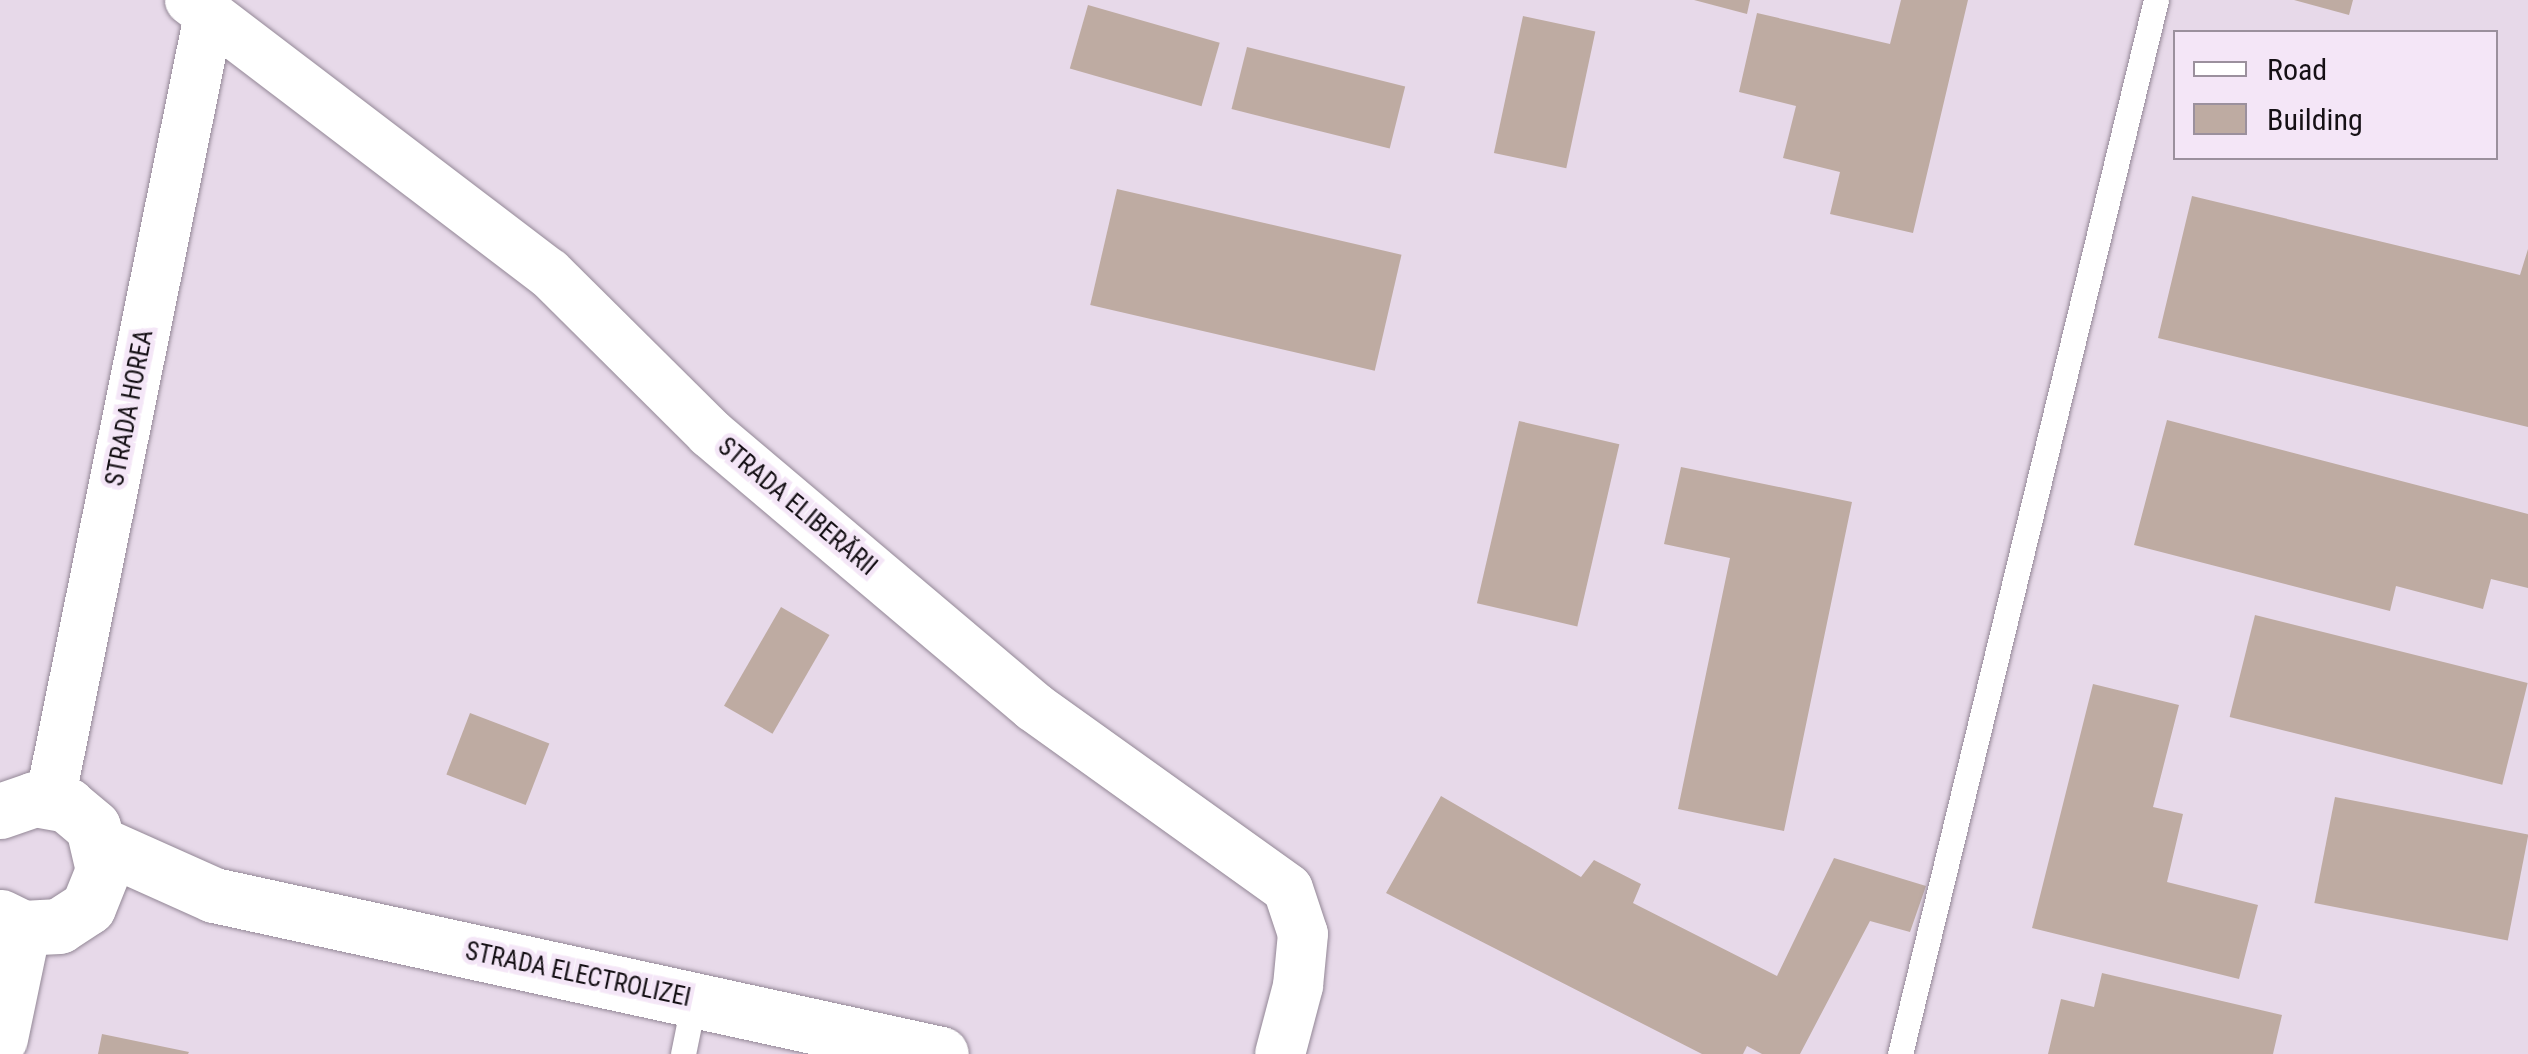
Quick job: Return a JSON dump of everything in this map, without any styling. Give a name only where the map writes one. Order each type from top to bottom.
[{"type":"street","name":"STRADA HOREA","points":[[25,805],[200,8]]},
{"type":"street","name":"STRADA ELIBERĂRII","points":[[200,8],[549,273],[710,433],[1034,707],[1288,889],[1302,934],[1280,1054]]},
{"type":"street","points":[[25,805],[81,815],[100,844],[103,870],[88,907]]},
{"type":"street","name":"STRADA ELECTROLIZEI","points":[[100,844],[214,895],[941,1054]]},
{"type":"street","name":"STRADA ELECTROLIZEI","points":[[12,923],[58,926],[88,907],[214,895]]},
{"type":"street","points":[[0,1038],[12,923]]},
{"type":"lane","points":[[1900,1054],[2156,0]]},
{"type":"lane","points":[[683,1054],[694,1000]]},
{"type":"building","points":[[1694,0],[1750,0],[1747,14]]},
{"type":"building","points":[[1901,0],[1968,0],[1913,233],[1830,214],[1840,172],[1783,158],[1796,106],[1739,92],[1757,13],[1890,44]]},
{"type":"building","points":[[2294,0],[2353,0],[2349,15]]},
{"type":"building","points":[[1088,5],[1220,43],[1202,106],[1070,68]]},
{"type":"building","points":[[1523,16],[1595,31],[1566,168],[1494,153]]},
{"type":"building","points":[[1247,47],[1405,86],[1390,149],[1232,109]]},
{"type":"building","points":[[1117,189],[1402,255],[1375,371],[1090,305]]},
{"type":"building","points":[[2192,196],[2520,275],[2528,249],[2528,427],[2158,338]]},
{"type":"building","points":[[2167,420],[2528,514],[2528,588],[2491,579],[2483,609],[2396,586],[2390,611],[2134,545]]},
{"type":"building","points":[[1519,421],[1619,444],[1577,626],[1477,603]]},
{"type":"building","points":[[1681,467],[1852,502],[1784,831],[1678,809],[1730,558],[1664,544]]},
{"type":"building","points":[[781,607],[829,635],[772,734],[724,706]]},
{"type":"building","points":[[2255,615],[2528,683],[2502,785],[2230,717]]},
{"type":"building","points":[[2093,684],[2179,705],[2153,807],[2183,814],[2167,882],[2258,905],[2239,979],[2032,928]]},
{"type":"building","points":[[470,713],[549,743],[526,805],[446,775]]},
{"type":"building","points":[[1441,796],[1581,877],[1594,860],[1641,884],[1633,903],[1777,976],[1834,858],[1926,886],[1910,932],[1870,921],[1800,1054],[1762,1054],[1747,1046],[1743,1054],[1702,1054],[1386,893]]},
{"type":"building","points":[[2335,797],[2528,835],[2508,941],[2314,903]]},
{"type":"building","points":[[2102,973],[2282,1015],[2273,1054],[2048,1054],[2061,999],[2094,1007]]},
{"type":"building","points":[[102,1034],[189,1052],[98,1054]]}]
